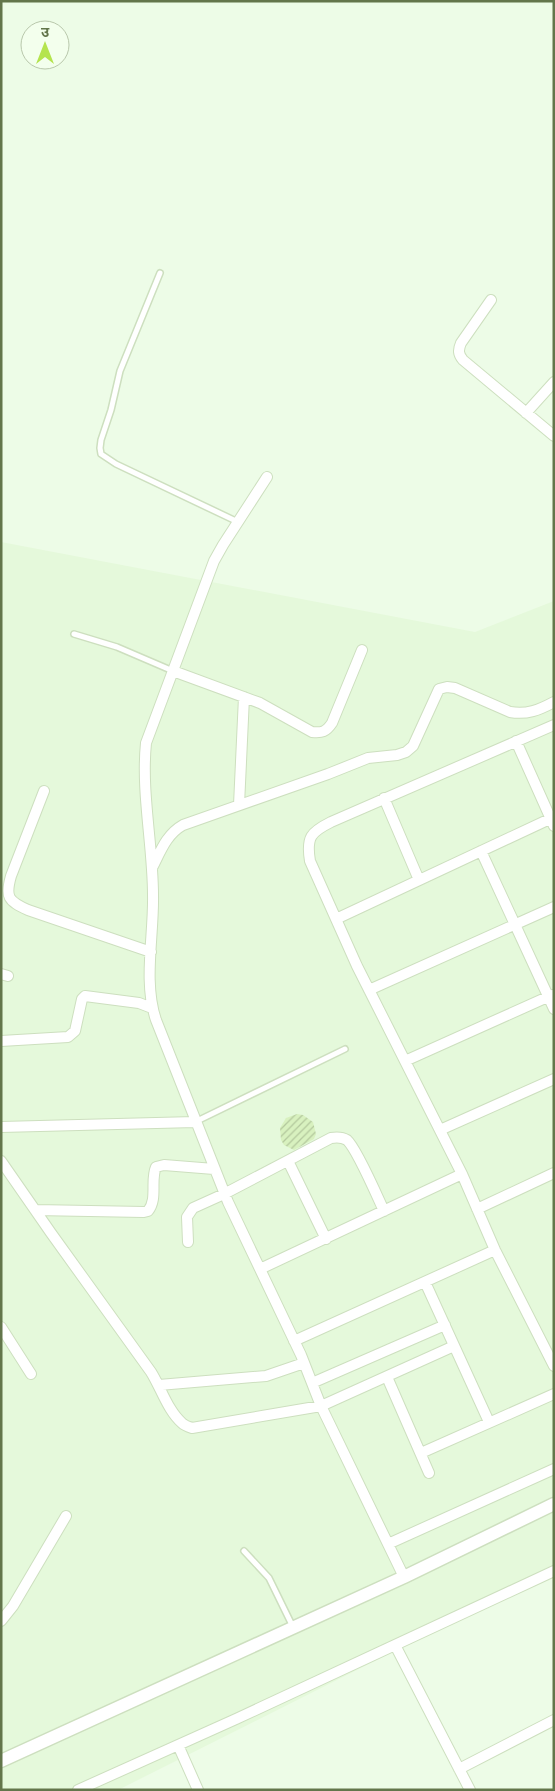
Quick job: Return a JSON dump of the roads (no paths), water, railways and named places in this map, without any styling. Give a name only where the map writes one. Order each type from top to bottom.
[{"type":"street","points":[[491,300],[461,343],[458,349],[459,355],[554,436]]},
{"type":"street","points":[[526,413],[554,382]]},
{"type":"street","points":[[266,477],[214,561],[146,743],[145,766],[154,913],[150,991],[152,1008],[224,1194],[294,1341],[321,1406],[404,1577]]},
{"type":"street","points":[[173,671],[260,703],[312,732],[321,733],[327,730],[332,723],[362,650]]},
{"type":"street","points":[[152,867],[169,836],[174,830],[183,825],[368,758],[397,755],[406,752],[413,746],[439,690],[447,687],[455,688],[510,712],[519,713],[530,712],[554,702]]},
{"type":"street","points":[[239,805],[244,697]]},
{"type":"street","points":[[554,725],[384,798],[316,830],[310,838],[308,847],[310,861],[369,990],[462,1174],[495,1250],[554,1366]]},
{"type":"street","points":[[336,919],[552,820],[516,741]]},
{"type":"street","points":[[44,791],[8,887],[8,895],[14,904],[152,952]]},
{"type":"street","points":[[384,798],[419,880]]},
{"type":"street","points":[[481,851],[515,925],[551,995],[554,1009]]},
{"type":"street","points":[[369,990],[554,907]]},
{"type":"street","points":[[405,1061],[551,995]]},
{"type":"street","points":[[1,1041],[68,1037],[75,1031],[82,999],[85,996],[139,1003],[152,1008]]},
{"type":"street","points":[[440,1130],[554,1079]]},
{"type":"street","points":[[1,1127],[195,1122]]},
{"type":"street","points":[[188,1242],[187,1217],[193,1208],[337,1137],[344,1139],[353,1147],[384,1211]]},
{"type":"street","points":[[1,1160],[5,1175],[35,1210],[159,1384],[164,1397],[182,1424],[192,1428],[321,1406],[454,1346]]},
{"type":"street","points":[[288,1161],[326,1238]]},
{"type":"street","points":[[35,1210],[144,1212],[148,1211],[152,1206],[156,1166],[214,1169]]},
{"type":"street","points":[[477,1209],[554,1173]]},
{"type":"street","points":[[260,1269],[462,1174]]},
{"type":"street","points":[[294,1341],[495,1250]]},
{"type":"street","points":[[425,1282],[489,1422]]},
{"type":"street","points":[[312,1383],[445,1325]]},
{"type":"street","points":[[1,1326],[31,1374]]},
{"type":"street","points":[[159,1384],[266,1376],[304,1364]]},
{"type":"street","points":[[387,1377],[429,1473]]},
{"type":"street","points":[[421,1453],[554,1394]]},
{"type":"street","points":[[388,1544],[554,1469]]},
{"type":"street","points":[[1,1761],[404,1577],[554,1504]]},
{"type":"street","points":[[1,1621],[13,1606],[66,1516]]},
{"type":"street","points":[[78,1790],[554,1571]]},
{"type":"street","points":[[395,1645],[470,1790]]},
{"type":"street","points":[[459,1769],[554,1720]]},
{"type":"street","points":[[178,1745],[198,1790]]},
{"type":"lane","points":[[160,273],[120,371],[111,410],[101,440],[101,454],[116,464],[238,522]]},
{"type":"lane","points":[[74,634],[118,647],[173,671]]},
{"type":"lane","points":[[195,1122],[345,1049]]},
{"type":"lane","points":[[244,1551],[268,1578],[293,1627]]}]
